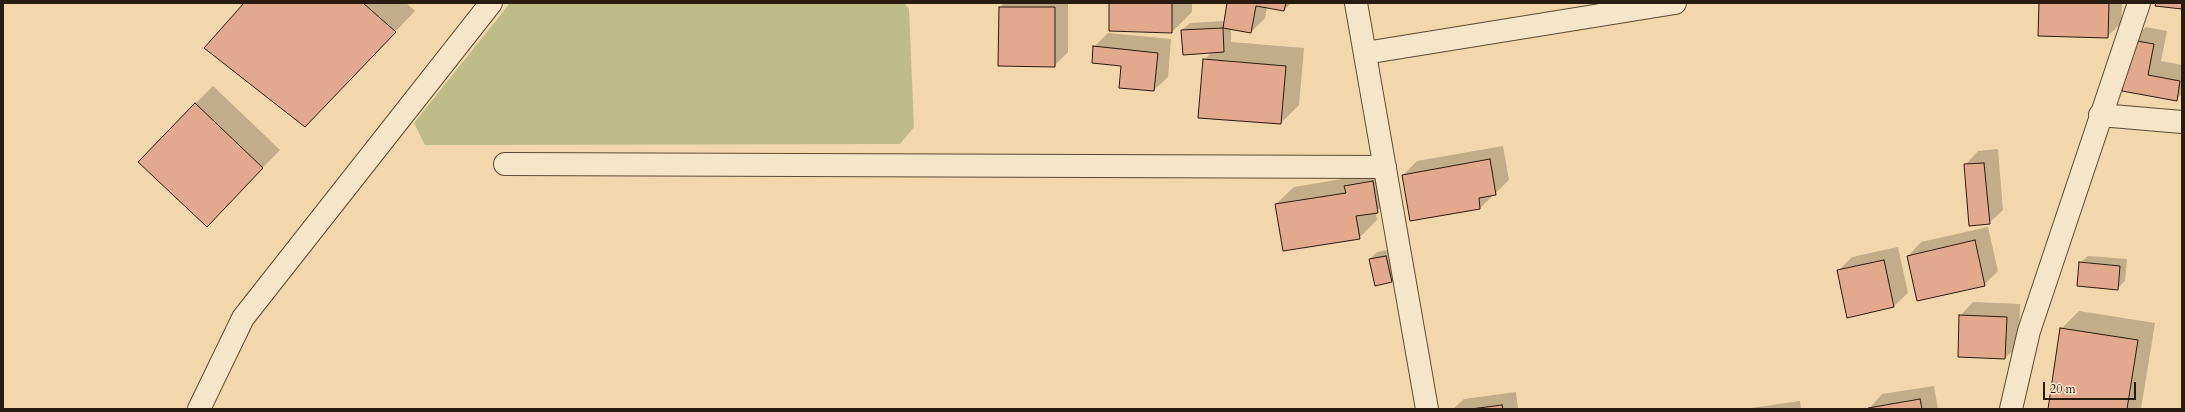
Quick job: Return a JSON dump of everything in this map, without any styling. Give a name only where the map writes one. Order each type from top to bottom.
[{"type":"street","points":[[199,409],[244,318],[491,3]]},
{"type":"street","points":[[1356,3],[1427,409]]},
{"type":"street","points":[[1365,52],[1675,3]]},
{"type":"street","points":[[2011,409],[2029,331],[2100,115],[2139,3]]},
{"type":"street","points":[[2100,115],[2182,122]]},
{"type":"street","points":[[505,164],[1385,166]]},
{"type":"shaded area","points":[[510,3],[904,3],[909,9],[914,127],[900,144],[425,145],[414,123]]},
{"type":"building","points":[[244,3],[363,3],[396,32],[305,127],[204,48]]},
{"type":"building","points":[[1109,3],[1172,3],[1172,33],[1109,31]]},
{"type":"building","points":[[1227,3],[1286,3],[1284,11],[1256,6],[1251,33],[1223,28]]},
{"type":"building","points":[[2039,3],[2109,3],[2108,38],[2038,36]]},
{"type":"building","points":[[2156,3],[2182,3],[2182,9],[2155,6]]},
{"type":"building","points":[[999,7],[1055,7],[1055,67],[998,66]]},
{"type":"building","points":[[1223,28],[1224,52],[1183,55],[1181,30]]},
{"type":"building","points":[[2131,40],[2154,44],[2148,75],[2180,81],[2177,101],[2122,91]]},
{"type":"building","points":[[1093,46],[1158,53],[1154,91],[1119,88],[1121,66],[1092,63]]},
{"type":"building","points":[[1203,59],[1286,66],[1281,124],[1198,118]]},
{"type":"building","points":[[195,103],[263,168],[207,227],[138,162]]},
{"type":"building","points":[[1490,159],[1496,195],[1479,198],[1480,209],[1410,221],[1402,175]]},
{"type":"building","points":[[1984,163],[1990,224],[1969,226],[1964,164]]},
{"type":"building","points":[[1373,181],[1378,213],[1356,216],[1360,239],[1283,251],[1275,204],[1346,193],[1344,186]]},
{"type":"building","points":[[1975,240],[1985,286],[1917,301],[1907,256]]},
{"type":"building","points":[[1386,256],[1392,282],[1375,286],[1369,259]]},
{"type":"building","points":[[1884,260],[1894,307],[1847,318],[1837,270]]},
{"type":"building","points":[[2079,262],[2120,266],[2118,290],[2077,286]]},
{"type":"building","points":[[1959,315],[2007,317],[2005,359],[1958,357]]},
{"type":"building","points":[[2060,328],[2138,340],[2127,409],[2048,409]]},
{"type":"building","points":[[1920,399],[1922,409],[1868,409],[1868,408]]},
{"type":"building","points":[[1502,405],[1503,409],[1471,409]]}]
